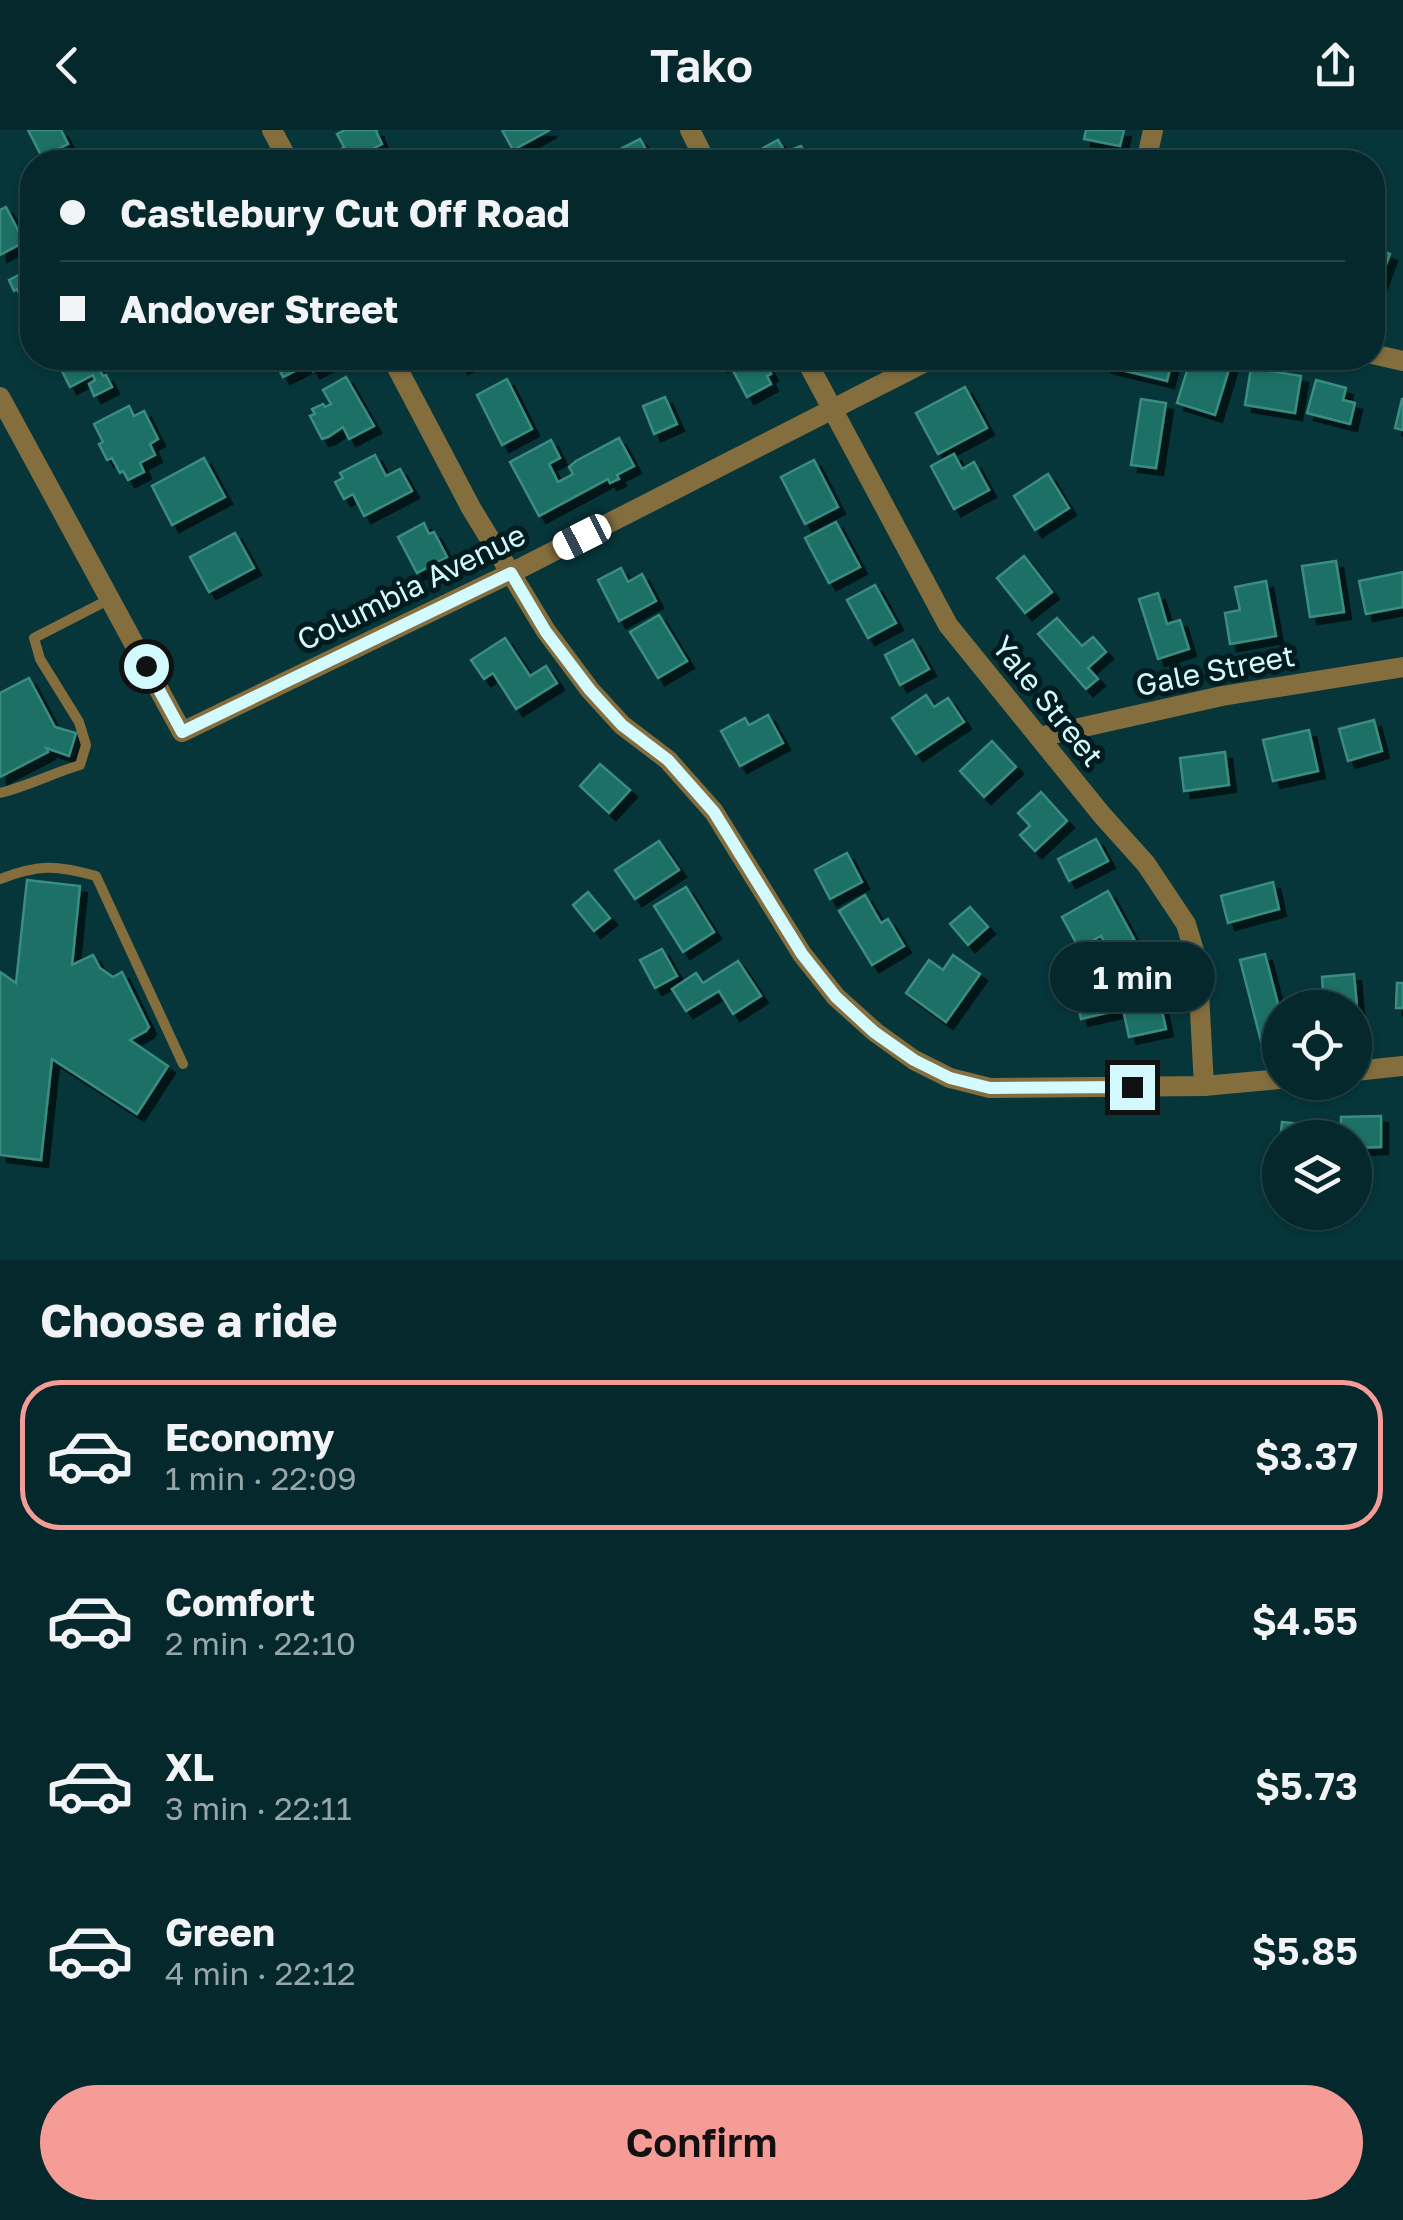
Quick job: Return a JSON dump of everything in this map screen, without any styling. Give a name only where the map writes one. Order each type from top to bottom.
[{"type":"street","points":[[398,370],[471,508],[546,632],[622,725],[668,760],[714,812],[802,954],[836,997],[874,1032],[914,1060],[950,1078],[990,1088],[1204,1086],[1262,1080]]},
{"type":"street","name":"Yale Street","points":[[810,370],[948,625],[1146,864],[1186,924],[1196,954],[1204,1086]]},
{"type":"street","name":"Columbia Avenue","points":[[110,599],[182,732],[511,573],[909,370]]},
{"type":"street","points":[[0,398],[110,599]]},
{"type":"street","name":"Gale Street","points":[[1038,737],[1222,696],[1403,668]]},
{"type":"street","points":[[1372,1069],[1403,1066]]},
{"type":"lane","points":[[0,793],[80,765],[86,744],[79,722],[40,658],[34,638],[110,599]]},
{"type":"lane","points":[[0,879],[26,869],[61,866],[96,876],[183,1064]]},
{"type":"building","points":[[28,130],[61,130],[68,144],[56,150],[38,150]]},
{"type":"building","points":[[345,130],[378,130],[382,144],[371,150],[342,150],[344,147],[337,134]]},
{"type":"building","points":[[502,130],[550,130],[513,150]]},
{"type":"building","points":[[1086,130],[1124,130],[1120,146],[1084,139]]},
{"type":"building","points":[[640,139],[646,150],[619,150]]},
{"type":"building","points":[[778,140],[784,150],[760,150]]},
{"type":"building","points":[[6,207],[20,234],[20,244],[0,255],[0,210]]},
{"type":"building","points":[[20,274],[20,295],[17,289],[14,291],[9,280]]},
{"type":"building","points":[[62,370],[100,370],[112,387],[94,396],[89,384],[95,380],[93,375],[70,387]]},
{"type":"building","points":[[733,370],[769,370],[771,384],[747,397]]},
{"type":"building","points":[[1122,370],[1170,370],[1167,381]]},
{"type":"building","points":[[1187,370],[1229,370],[1215,415],[1177,403]]},
{"type":"building","points":[[1251,370],[1301,376],[1295,413],[1245,405]]},
{"type":"building","points":[[346,377],[374,426],[349,439],[343,427],[322,439],[310,416],[315,414],[312,409],[331,404],[323,390]]},
{"type":"building","points":[[507,379],[532,429],[502,445],[477,395]]},
{"type":"building","points":[[1316,380],[1346,388],[1343,400],[1355,403],[1350,424],[1307,413]]},
{"type":"building","points":[[965,387],[987,428],[938,454],[916,413]]},
{"type":"building","points":[[665,397],[677,424],[654,434],[643,406]]},
{"type":"building","points":[[1141,399],[1166,403],[1156,468],[1131,465]]},
{"type":"building","points":[[1403,399],[1403,430],[1395,428]]},
{"type":"building","points":[[129,406],[134,416],[144,411],[158,439],[150,444],[155,455],[140,463],[144,472],[128,480],[112,458],[107,460],[94,424]]},
{"type":"building","points":[[619,438],[634,466],[617,475],[619,479],[610,483],[608,479],[539,516],[510,462],[551,440],[560,458],[549,464],[558,482],[573,474],[569,467],[576,461]]},
{"type":"building","points":[[954,454],[962,469],[974,462],[989,490],[954,509],[931,466]]},
{"type":"building","points":[[375,455],[386,476],[400,469],[412,491],[364,516],[353,494],[344,499],[335,482],[343,478],[340,473]]},
{"type":"building","points":[[204,458],[225,497],[172,525],[152,486]]},
{"type":"building","points":[[814,460],[838,507],[805,524],[781,477]]},
{"type":"building","points":[[1048,474],[1069,508],[1035,530],[1014,496]]},
{"type":"building","points":[[836,522],[860,567],[829,583],[805,538]]},
{"type":"building","points":[[424,523],[429,534],[434,532],[447,557],[417,573],[398,537]]},
{"type":"building","points":[[235,533],[254,568],[209,592],[190,557]]},
{"type":"building","points":[[1024,556],[1052,592],[1025,613],[997,578]]},
{"type":"building","points":[[1336,561],[1344,612],[1310,617],[1302,566]]},
{"type":"building","points":[[621,568],[628,582],[642,574],[656,601],[619,621],[598,580]]},
{"type":"building","points":[[1403,572],[1403,607],[1366,614],[1359,581]]},
{"type":"building","points":[[1266,581],[1276,636],[1230,644],[1225,613],[1240,610],[1235,587]]},
{"type":"building","points":[[875,585],[896,623],[868,638],[847,600]]},
{"type":"building","points":[[1158,593],[1167,624],[1180,620],[1189,649],[1158,659],[1139,599]]},
{"type":"building","points":[[659,615],[687,661],[658,678],[630,632]]},
{"type":"building","points":[[1057,618],[1082,646],[1093,637],[1106,652],[1088,668],[1098,679],[1086,689],[1038,634]]},
{"type":"building","points":[[505,638],[530,676],[546,666],[557,683],[516,709],[493,673],[484,679],[471,660]]},
{"type":"building","points":[[913,640],[929,669],[900,685],[885,655]]},
{"type":"building","points":[[29,678],[55,727],[76,733],[69,756],[46,748],[48,752],[0,777],[0,693]]},
{"type":"building","points":[[926,695],[934,707],[948,698],[964,722],[916,754],[892,718]]},
{"type":"building","points":[[768,715],[783,743],[740,766],[721,731],[745,718],[749,725]]},
{"type":"building","points":[[1374,720],[1382,751],[1348,761],[1339,729]]},
{"type":"building","points":[[1309,730],[1318,771],[1273,781],[1263,740]]},
{"type":"building","points":[[992,741],[1016,767],[984,797],[960,771]]},
{"type":"building","points":[[1225,752],[1229,785],[1184,791],[1180,758]]},
{"type":"building","points":[[600,764],[630,790],[609,813],[580,786]]},
{"type":"building","points":[[1041,792],[1067,821],[1035,851],[1020,835],[1030,826],[1018,813]]},
{"type":"building","points":[[1096,839],[1108,861],[1069,881],[1058,859]]},
{"type":"building","points":[[659,841],[679,870],[635,899],[615,870]]},
{"type":"building","points":[[847,853],[862,882],[830,899],[815,870]]},
{"type":"building","points":[[27,880],[80,886],[72,965],[93,955],[100,968],[113,977],[122,972],[149,1027],[130,1040],[168,1066],[137,1114],[52,1059],[41,1160],[0,1155],[0,972],[16,983]]},
{"type":"building","points":[[1273,882],[1279,909],[1228,923],[1221,896]]},
{"type":"building","points":[[686,887],[714,932],[683,952],[654,906]]},
{"type":"building","points":[[1108,891],[1134,939],[1110,953],[1101,936],[1079,948],[1062,917]]},
{"type":"building","points":[[588,892],[610,918],[594,931],[573,905]]},
{"type":"building","points":[[865,895],[881,923],[888,919],[904,946],[872,965],[839,911]]},
{"type":"building","points":[[970,907],[988,927],[968,945],[950,924]]},
{"type":"building","points":[[662,949],[677,976],[655,988],[640,960]]},
{"type":"building","points":[[1265,954],[1274,990],[1262,990],[1262,1045],[1240,960]]},
{"type":"building","points":[[953,955],[980,974],[946,1022],[906,993],[929,960],[943,970]]},
{"type":"building","points":[[738,961],[761,996],[733,1014],[719,991],[686,1011],[672,989],[696,973],[703,983]]},
{"type":"building","points":[[1112,966],[1117,985],[1154,976],[1166,1029],[1129,1037],[1123,1009],[1081,1019],[1074,989],[1093,985],[1090,971]]},
{"type":"building","points":[[1354,974],[1355,990],[1323,990],[1322,977]]},
{"type":"building","points":[[1397,983],[1403,983],[1403,1008],[1396,1008]]},
{"type":"building","points":[[1381,1116],[1381,1147],[1372,1147],[1372,1120],[1341,1117]]},
{"type":"route","points":[[146,666],[182,732],[511,573],[546,632],[590,690],[622,725],[668,760],[714,812],[802,954],[836,997],[874,1032],[914,1060],[950,1078],[990,1088],[1132,1087]]}]
